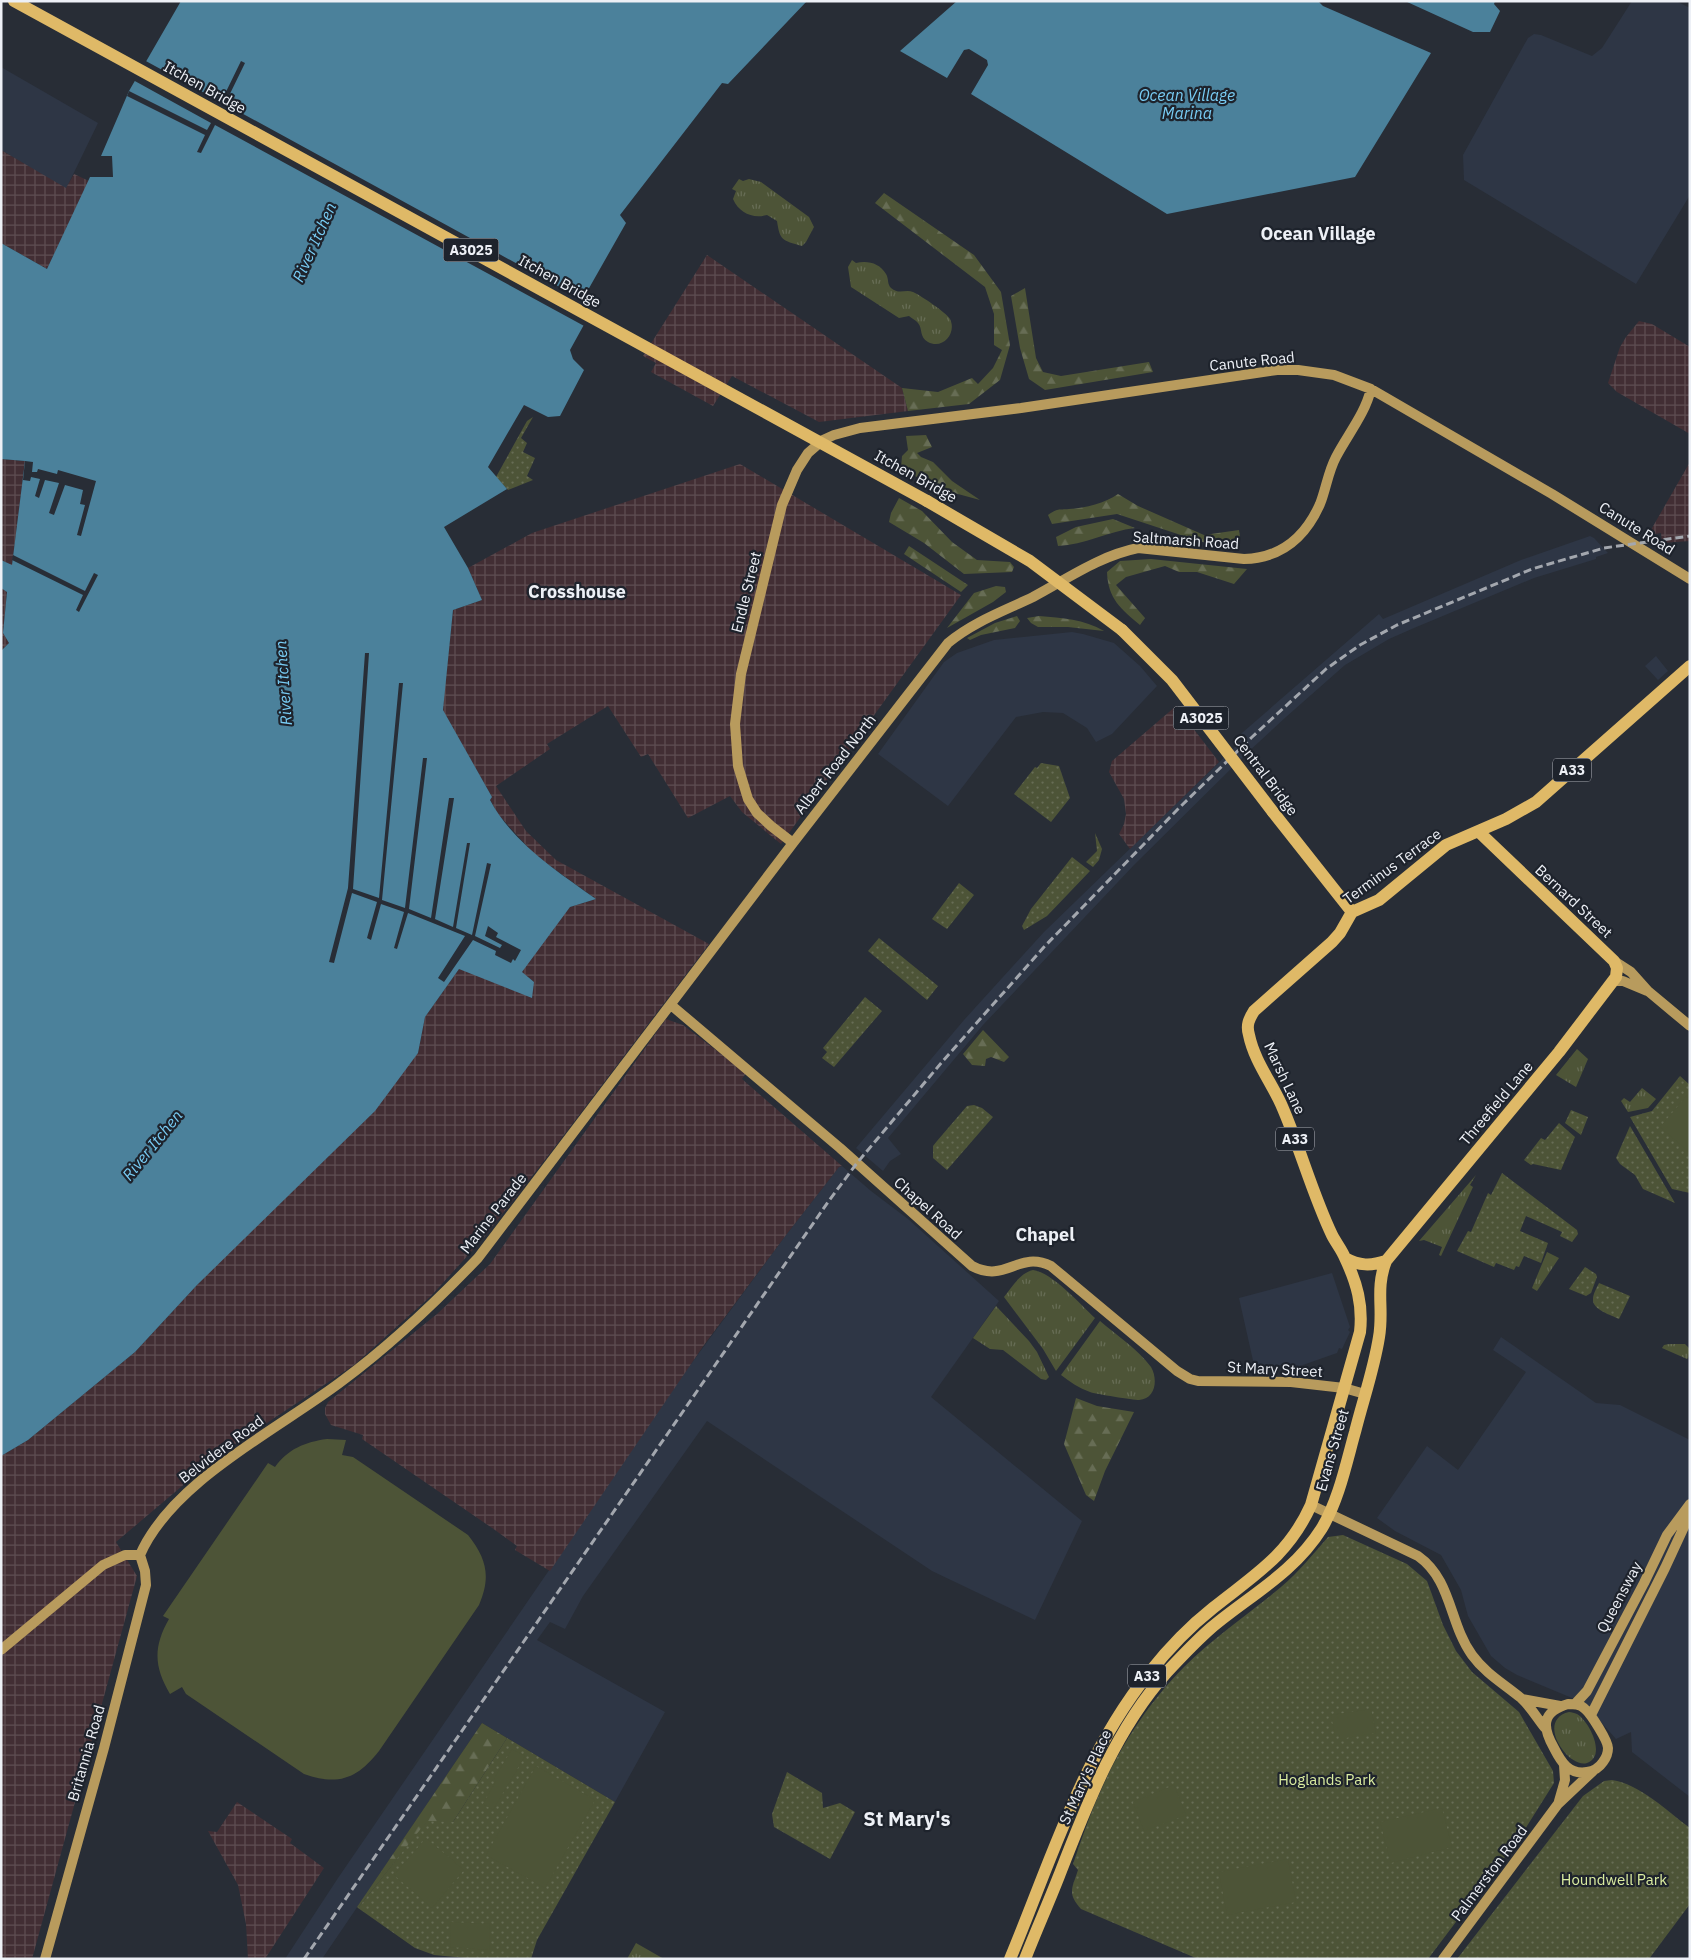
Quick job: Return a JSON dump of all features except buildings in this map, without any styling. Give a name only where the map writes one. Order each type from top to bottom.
[{"type":"main road","name":"Itchen Bridge","points":[[14,1],[1008,546],[1060,583]]},
{"type":"main road","name":"Central Bridge","points":[[1060,583],[1122,630],[1172,680],[1352,912]]},
{"type":"main road","name":"Terminus Terrace","points":[[1248,1021],[1254,1011],[1340,933],[1352,912],[1379,900],[1446,846],[1512,816],[1536,802],[1690,666]]},
{"type":"main road","name":"Bernard Street","points":[[1479,832],[1614,961]]},
{"type":"main road","points":[[1613,981],[1617,974],[1614,961]]},
{"type":"main road","name":"Threefield Lane","points":[[1386,1260],[1553,1060],[1613,981]]},
{"type":"main road","name":"Marsh Lane","points":[[1248,1021],[1251,1044],[1281,1104],[1332,1236],[1345,1258],[1356,1286],[1362,1315],[1360,1332],[1344,1388]]},
{"type":"main road","points":[[1345,1258],[1369,1265],[1386,1260]]},
{"type":"main road","name":"A33","points":[[1365,1394],[1380,1334],[1380,1284],[1386,1260]]},
{"type":"main road","name":"Evans Street","points":[[1311,1505],[1344,1388]]},
{"type":"main road","name":"Evans Street","points":[[1329,1514],[1339,1488],[1365,1394]]},
{"type":"main road","name":"St Mary's Place","points":[[1010,1959],[1076,1795],[1111,1728],[1126,1704],[1148,1674],[1176,1642],[1212,1609],[1257,1575],[1282,1552],[1300,1527],[1311,1505]]},
{"type":"main road","name":"St Mary's Place","points":[[1025,1959],[1096,1786],[1112,1753],[1146,1699],[1166,1673],[1212,1628],[1277,1579],[1296,1560],[1321,1528],[1329,1514]]},
{"type":"street","name":"Canute Road","points":[[790,484],[804,458],[823,440],[860,428],[1029,407],[1277,370],[1298,370],[1352,380],[1371,388],[1552,494],[1690,579]]},
{"type":"street","name":"Saltmarsh Road","points":[[1060,583],[1109,556],[1138,548],[1258,559],[1280,552],[1296,540],[1319,505],[1335,458],[1365,408],[1371,388]]},
{"type":"street","name":"Endle Street","points":[[790,484],[782,506],[739,686],[736,708],[736,749],[744,790],[757,813],[770,826],[793,843]]},
{"type":"street","name":"Albert Road North","points":[[671,1005],[793,843],[948,643],[974,625],[1060,583]]},
{"type":"street","name":"Bernard Street","points":[[1614,961],[1638,978],[1648,992],[1690,1026]]},
{"type":"street","name":"Bernard Street","points":[[1613,981],[1627,983],[1648,992]]},
{"type":"street","name":"Chapel Road","points":[[671,1005],[840,1148],[972,1266],[992,1272],[1028,1262],[1040,1262],[1051,1266],[1184,1376]]},
{"type":"street","name":"Marine Parade","points":[[306,1407],[389,1344],[438,1301],[478,1258],[671,1005]]},
{"type":"street","name":"St Mary Street","points":[[1184,1376],[1198,1381],[1291,1382],[1344,1388],[1365,1394]]},
{"type":"street","name":"Belvidere Road","points":[[140,1555],[146,1540],[159,1522],[203,1478],[306,1407]]},
{"type":"street","name":"Queensway","points":[[1575,1704],[1587,1691],[1667,1535],[1690,1504]]},
{"type":"street","points":[[1311,1505],[1418,1556],[1433,1568],[1471,1654],[1492,1676],[1522,1699],[1545,1728],[1564,1765],[1576,1772],[1593,1771],[1601,1766],[1606,1758],[1608,1746],[1591,1715],[1585,1708],[1575,1704],[1560,1706],[1522,1699]]},
{"type":"street","name":"Queensway","points":[[1591,1715],[1690,1514]]},
{"type":"street","points":[[1,1650],[103,1565],[125,1555],[140,1555]]},
{"type":"street","name":"Britannia Road","points":[[45,1959],[106,1739],[146,1585],[145,1571],[140,1555]]},
{"type":"street","points":[[1545,1728],[1548,1718],[1560,1706]]},
{"type":"street","name":"Palmerston Road","points":[[1558,1804],[1564,1780],[1564,1765]]},
{"type":"street","name":"Palmerston Road","points":[[1443,1959],[1558,1804],[1593,1771]]},
{"type":"shaded area","points":[[1632,1],[1676,1],[1690,8],[1690,195],[1636,284],[1464,180],[1463,155],[1528,38],[1534,34],[1541,35],[1592,56],[1602,48]]},
{"type":"shaded area","points":[[1,67],[98,123],[66,189],[1,150]]},
{"type":"shaded area","points":[[1,150],[66,188],[74,174],[89,181],[47,269],[1,243]]},
{"type":"shaded area","points":[[707,255],[902,388],[908,411],[819,422],[732,376],[713,406],[651,372],[656,363],[643,356]]},
{"type":"shaded area","points":[[1639,321],[1652,324],[1690,347],[1690,434],[1617,392],[1608,383],[1620,347]]},
{"type":"shaded area","points":[[1,459],[25,461],[12,566],[1,560]]},
{"type":"shaded area","points":[[1690,462],[1690,541],[1662,543],[1661,533],[1648,535]]},
{"type":"shaded area","points":[[740,464],[961,595],[781,844],[742,812],[730,796],[688,818],[648,754],[641,757],[608,706],[547,744],[550,749],[496,786],[526,831],[556,860],[709,944],[481,1241],[431,1296],[354,1365],[220,1454],[116,1542],[137,1576],[32,1959],[1,1959],[1,1456],[28,1440],[135,1352],[418,1053],[425,1017],[459,969],[534,982],[521,972],[559,920],[570,907],[596,899],[535,855],[497,813],[490,799],[492,797],[442,710],[453,610],[482,600],[468,568],[532,533]]},
{"type":"shaded area","points":[[1590,536],[1608,553],[1596,557],[1596,559],[1534,578],[1414,628],[1389,639],[1345,665],[1247,753],[1134,865],[983,1025],[888,1138],[901,1154],[890,1161],[883,1171],[856,1148],[964,1020],[1044,932],[1238,744],[1235,739],[1379,614],[1383,619],[1521,560]]},
{"type":"shaded area","points":[[1,588],[7,592],[3,633],[9,643],[1,651]]},
{"type":"shaded area","points":[[1072,632],[1114,643],[1140,666],[1157,686],[1112,734],[1096,742],[1087,728],[1063,713],[1043,712],[1016,717],[948,806],[878,754],[944,662],[957,653],[994,640]]},
{"type":"shaded area","points":[[1656,656],[1668,671],[1658,680],[1645,666]]},
{"type":"shaded area","points":[[1176,706],[1219,762],[1130,849],[1119,834],[1126,814],[1124,799],[1109,772],[1112,761]]},
{"type":"shaded area","points":[[666,1019],[683,1025],[746,1073],[742,1079],[842,1166],[839,1167],[786,1235],[704,1345],[550,1571],[515,1550],[517,1546],[495,1530],[362,1439],[363,1435],[331,1425],[325,1414],[325,1408],[328,1402],[437,1314],[490,1264]]},
{"type":"shaded area","points":[[842,1166],[908,1219],[999,1301],[931,1397],[1082,1521],[1035,1620],[932,1571],[707,1421],[583,1596],[565,1629],[550,1622],[537,1640],[665,1712],[615,1802],[482,1723],[322,1959],[285,1959],[338,1878],[685,1372],[786,1235],[839,1167]]},
{"type":"shaded area","points":[[1332,1273],[1350,1327],[1348,1330],[1350,1332],[1342,1349],[1339,1348],[1337,1353],[1300,1366],[1254,1365],[1239,1298]]},
{"type":"shaded area","points":[[1501,1337],[1596,1403],[1620,1405],[1690,1440],[1690,1797],[1632,1752],[1631,1732],[1616,1739],[1584,1703],[1517,1675],[1491,1656],[1468,1616],[1461,1590],[1441,1555],[1395,1531],[1377,1518],[1427,1446],[1458,1470],[1526,1372],[1493,1350]]},
{"type":"shaded area","points":[[237,1802],[292,1839],[290,1843],[324,1868],[265,1959],[248,1959],[246,1924],[238,1885],[208,1831],[217,1832]]},
{"type":"green space","points":[[739,179],[761,182],[809,217],[814,227],[802,246],[783,239],[779,232],[777,221],[767,215],[747,214],[739,208],[733,199],[736,191],[732,189]]},
{"type":"green space","points":[[884,193],[974,255],[1001,292],[1010,345],[1000,380],[969,404],[908,411],[902,388],[938,392],[972,378],[978,384],[993,368],[1002,350],[994,345],[994,314],[985,287],[875,203]]},
{"type":"green space","points":[[852,260],[856,263],[869,262],[877,265],[886,274],[891,288],[899,292],[913,292],[944,313],[952,324],[952,330],[947,339],[939,344],[928,342],[923,338],[919,325],[915,320],[909,316],[899,318],[851,287],[848,267]]},
{"type":"green space","points":[[1025,288],[1036,358],[1043,372],[1061,376],[1149,362],[1153,372],[1045,390],[1029,379],[1020,348],[1011,296]]},
{"type":"green space","points":[[533,417],[521,438],[527,443],[523,452],[535,458],[527,476],[533,480],[508,490],[496,477],[527,421]]},
{"type":"green space","points":[[926,435],[932,447],[917,453],[921,457],[933,462],[952,481],[980,500],[936,488],[901,468],[902,456],[908,450],[906,436]]},
{"type":"green space","points":[[1118,494],[1138,506],[1204,535],[1239,530],[1238,547],[1202,542],[1117,514],[1052,524],[1048,515],[1058,510],[1089,506]]},
{"type":"green space","points":[[899,498],[922,511],[952,542],[977,560],[1010,562],[1014,567],[1012,572],[964,574],[924,543],[889,522],[891,513]]},
{"type":"green space","points":[[1113,519],[1135,528],[1058,546],[1056,537],[1076,527]]},
{"type":"green space","points":[[909,546],[968,585],[961,592],[904,554]]},
{"type":"green space","points":[[1151,559],[1247,569],[1234,584],[1197,572],[1179,572],[1165,566],[1126,577],[1116,585],[1145,618],[1140,625],[1117,603],[1110,589],[1107,572],[1120,561]]},
{"type":"green space","points":[[996,586],[1005,587],[1006,592],[993,602],[947,628],[974,593]]},
{"type":"green space","points":[[1017,616],[1020,621],[1015,628],[981,635],[970,640],[967,638],[995,623]]},
{"type":"green space","points":[[1039,616],[1064,618],[1089,624],[1104,631],[1068,627],[1038,627],[1027,618]]},
{"type":"green space","points":[[1041,763],[1059,766],[1070,798],[1051,822],[1014,794],[1035,767],[1037,768]]},
{"type":"green space","points":[[1095,833],[1102,849],[1099,860],[1093,867],[1086,862],[1097,851]]},
{"type":"green space","points":[[1072,857],[1090,871],[1047,916],[1024,930],[1022,926],[1031,909]]},
{"type":"green space","points":[[959,883],[974,895],[947,929],[932,919]]},
{"type":"green space","points":[[879,938],[938,986],[927,1000],[868,951]]},
{"type":"green space","points":[[865,997],[882,1011],[834,1067],[822,1058],[827,1052],[823,1048]]},
{"type":"green space","points":[[983,1030],[1009,1057],[1004,1062],[991,1057],[986,1059],[985,1066],[972,1065],[963,1054]]},
{"type":"green space","points":[[1577,1049],[1588,1059],[1576,1087],[1556,1075]]},
{"type":"green space","points":[[1680,1076],[1690,1085],[1690,1193],[1672,1189],[1630,1117],[1652,1111]]},
{"type":"green space","points":[[1642,1088],[1656,1099],[1648,1108],[1628,1112],[1621,1101],[1624,1098],[1630,1102]]},
{"type":"green space","points":[[1690,1092],[1690,1151],[1689,1152],[1660,1127]]},
{"type":"green space","points":[[974,1105],[982,1108],[993,1117],[947,1170],[933,1158],[933,1146],[967,1106]]},
{"type":"green space","points":[[1571,1110],[1588,1117],[1581,1135],[1565,1123]]},
{"type":"green space","points":[[1559,1123],[1575,1137],[1561,1170],[1531,1165],[1524,1160],[1541,1138],[1545,1140]]},
{"type":"green space","points":[[1630,1126],[1675,1203],[1643,1189],[1635,1175],[1620,1164],[1616,1158]]},
{"type":"green space","points":[[1502,1173],[1577,1230],[1578,1234],[1572,1242],[1560,1236],[1562,1232],[1526,1216],[1520,1231],[1548,1243],[1541,1263],[1524,1256],[1519,1267],[1516,1266],[1514,1270],[1496,1263],[1494,1267],[1457,1251],[1468,1231],[1471,1232],[1488,1193],[1491,1195]]},
{"type":"green space","points":[[1476,1175],[1470,1185],[1473,1187],[1441,1256],[1439,1255],[1442,1247],[1424,1240],[1419,1241]]},
{"type":"green space","points":[[1547,1252],[1559,1258],[1537,1291],[1532,1288]]},
{"type":"green space","points":[[1585,1267],[1596,1274],[1597,1277],[1591,1293],[1586,1296],[1569,1289]]},
{"type":"green space","points":[[1033,1270],[1041,1272],[1057,1283],[1095,1318],[1056,1371],[1043,1349],[1004,1297],[1020,1277]]},
{"type":"green space","points":[[1599,1283],[1630,1296],[1619,1319],[1603,1312],[1594,1303],[1594,1295]]},
{"type":"green space","points":[[996,1306],[1037,1352],[1049,1377],[1046,1380],[1041,1379],[1003,1350],[990,1349],[973,1338]]},
{"type":"green space","points":[[1100,1321],[1133,1348],[1151,1367],[1155,1382],[1154,1388],[1145,1399],[1130,1399],[1090,1392],[1075,1385],[1061,1375]]},
{"type":"green space","points":[[1685,1344],[1690,1349],[1688,1358],[1662,1348],[1664,1345]]},
{"type":"green space","points":[[1076,1398],[1097,1406],[1134,1412],[1105,1471],[1094,1501],[1086,1495],[1064,1444]]},
{"type":"green space","points":[[327,1439],[346,1440],[342,1455],[353,1457],[468,1535],[483,1560],[486,1577],[479,1605],[379,1751],[371,1761],[355,1774],[337,1779],[316,1778],[304,1774],[186,1694],[182,1687],[170,1694],[158,1666],[160,1639],[169,1619],[163,1616],[268,1463],[275,1467],[286,1455],[298,1447]]},
{"type":"green space","name":"Hoglands Park","points":[[1343,1535],[1407,1564],[1427,1581],[1443,1625],[1456,1651],[1472,1672],[1519,1712],[1553,1771],[1554,1783],[1520,1837],[1428,1959],[1198,1959],[1081,1909],[1072,1895],[1078,1870],[1073,1864],[1103,1786],[1119,1754],[1138,1723],[1160,1693],[1195,1656],[1288,1581],[1328,1537]]},
{"type":"green space","points":[[1371,1709],[1376,1733],[1340,1739],[1339,1735],[1335,1735],[1331,1715]]},
{"type":"green space","points":[[1569,1712],[1577,1714],[1582,1718],[1594,1738],[1596,1753],[1593,1759],[1587,1763],[1579,1763],[1571,1759],[1558,1743],[1555,1724],[1559,1717]]},
{"type":"green space","points":[[482,1723],[507,1738],[453,1822],[427,1822],[358,1908],[357,1907]]},
{"type":"green space","points":[[507,1738],[615,1802],[537,1940],[531,1959],[476,1959],[434,1955],[415,1948],[358,1908],[427,1821],[453,1822]]},
{"type":"green space","points":[[512,1749],[525,1756],[493,1810],[483,1804],[496,1781],[494,1779]]},
{"type":"green space","points":[[536,1766],[595,1800],[545,1888],[486,1855]]},
{"type":"green space","points":[[787,1772],[822,1793],[823,1808],[840,1803],[855,1812],[830,1859],[774,1827],[772,1814]]},
{"type":"green space","name":"Houndwell Park","points":[[1612,1780],[1633,1787],[1643,1793],[1690,1828],[1690,1904],[1649,1959],[1457,1959],[1583,1796],[1604,1781]]},
{"type":"green space","points":[[1174,1785],[1186,1815],[1144,1831],[1133,1802]]},
{"type":"green space","points":[[1442,1808],[1452,1847],[1391,1863],[1380,1822]]},
{"type":"green space","points":[[426,1838],[464,1870],[432,1908],[394,1875]]},
{"type":"green space","points":[[1288,1859],[1296,1902],[1227,1915],[1219,1872]]},
{"type":"green space","points":[[451,1922],[490,1924],[489,1950],[450,1947]]},
{"type":"green space","points":[[636,1943],[664,1959],[627,1959]]},
{"type":"water","name":"River Itchen","points":[[181,1],[807,1],[728,84],[722,83],[620,215],[626,223],[584,297],[586,321],[570,350],[573,359],[584,370],[560,416],[548,417],[524,405],[488,467],[507,489],[444,527],[468,568],[482,600],[453,610],[443,710],[492,797],[490,800],[511,830],[537,855],[596,899],[570,907],[522,972],[534,982],[532,998],[459,969],[425,1017],[418,1053],[375,1111],[197,1285],[135,1352],[28,1440],[1,1456],[1,651],[9,643],[3,633],[7,592],[1,588],[1,560],[12,565],[25,461],[1,459],[1,243],[47,269],[90,177],[113,177],[112,156],[101,156],[129,91]]},
{"type":"water","name":"Ocean Village Marina","points":[[957,1],[1318,1],[1323,6],[1431,53],[1355,177],[1167,214],[971,94],[988,65],[987,60],[969,49],[964,50],[947,78],[900,51]]},
{"type":"water","points":[[1405,1],[1495,1],[1494,4],[1500,11],[1490,32],[1473,32]]},
{"type":"pier","points":[[144,60],[221,102],[241,61],[245,63],[225,104],[587,302],[589,321],[586,327],[215,125],[201,153],[197,152],[205,135],[127,96],[129,91],[207,130],[211,123],[133,80]]},
{"type":"pier","points":[[25,461],[33,462],[32,472],[37,472],[38,469],[57,474],[58,470],[96,481],[81,536],[77,535],[85,505],[80,504],[83,490],[65,485],[54,515],[49,513],[59,483],[45,480],[39,498],[35,496],[40,479],[31,477],[30,481],[23,480]]},
{"type":"pier","points":[[13,555],[85,591],[94,573],[98,575],[79,612],[76,610],[83,595],[12,560]]},
{"type":"pier","points":[[365,653],[369,653],[353,889],[379,898],[399,683],[403,683],[382,900],[405,908],[423,758],[427,758],[409,909],[431,918],[449,798],[454,798],[435,919],[453,927],[467,843],[470,843],[456,928],[472,935],[487,863],[491,864],[475,936],[500,948],[502,945],[485,936],[488,926],[498,933],[496,937],[521,950],[515,961],[513,959],[511,963],[495,955],[496,951],[473,940],[444,982],[438,978],[465,936],[408,913],[397,949],[394,948],[404,912],[381,904],[371,940],[367,938],[377,902],[352,893],[334,963],[329,962],[348,888]]},
{"type":"railway","points":[[304,1959],[828,1202],[857,1163],[942,1062],[1044,947],[1179,808],[1326,669],[1360,645],[1397,625],[1532,569],[1604,548],[1690,536]]},
{"type":"district","name":"Ocean Village","points":[[1318,233]]},
{"type":"district","name":"Crosshouse","points":[[577,591]]},
{"type":"district","name":"Chapel","points":[[1045,1234]]},
{"type":"district","name":"St Mary's","points":[[907,1818]]}]
